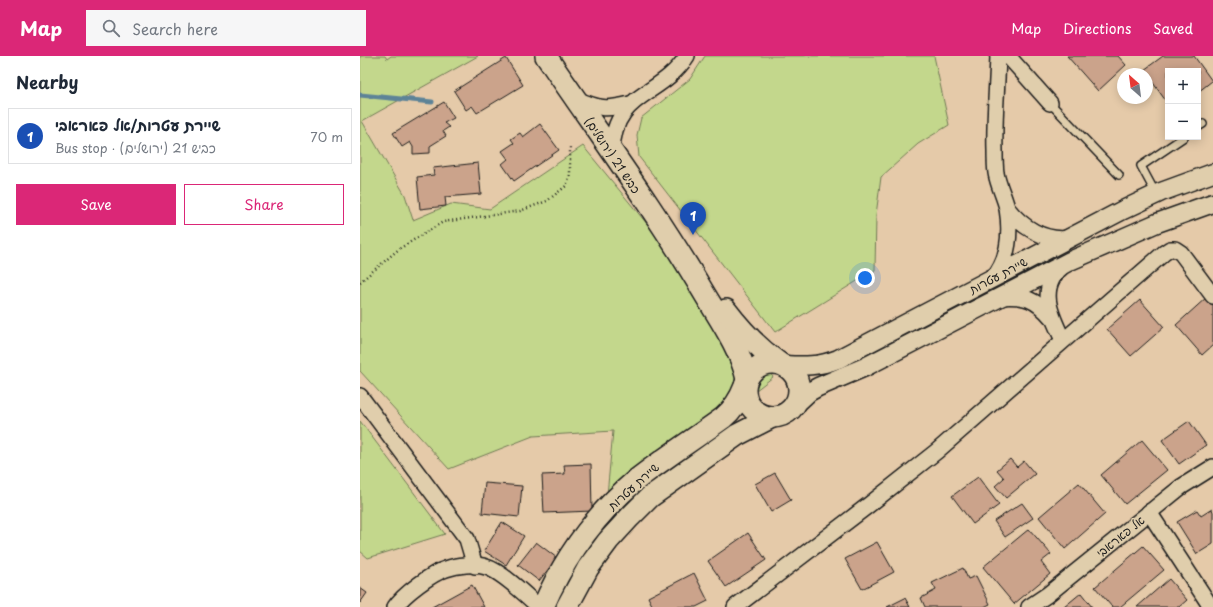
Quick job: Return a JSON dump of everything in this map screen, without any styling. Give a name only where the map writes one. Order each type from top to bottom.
[{"type":"main road","name":"כביש 21 (ירושלים)","points":[[546,56],[680,253],[732,341],[744,367],[746,382]]},
{"type":"main road","name":"כביש 21 (ירושלים)","points":[[680,253],[739,327],[765,353],[780,364]]},
{"type":"main road","points":[[764,364],[780,364],[791,370],[797,378],[799,396],[795,404],[788,412],[772,417],[761,415],[748,404],[745,395],[746,382],[752,371],[764,364]]},
{"type":"main road","name":"שיירת עטרות","points":[[543,607],[569,556],[591,527],[614,501],[658,463],[733,410],[741,398],[746,382]]},
{"type":"main road","name":"שיירת עטרות","points":[[567,607],[588,568],[600,551],[650,497],[737,435],[772,417]]},
{"type":"street","points":[[612,152],[614,131],[622,114],[630,104],[669,77],[687,56]]},
{"type":"street","points":[[994,278],[1006,256],[1009,233],[1007,208],[996,174],[995,140],[998,56]]},
{"type":"street","points":[[1008,56],[1050,103]]},
{"type":"street","points":[[576,99],[599,108],[630,104]]},
{"type":"street","name":"שיירת עטרות","points":[[780,364],[807,366],[825,364],[838,359],[1123,210],[1211,173]]},
{"type":"street","name":"שיירת עטרות","points":[[795,404],[809,392],[818,387],[866,367],[1070,261],[1157,223],[1213,203]]},
{"type":"street","points":[[1007,208],[1021,223],[1043,235],[1060,239],[1070,238]]},
{"type":"street","points":[[735,607],[937,451],[1151,263],[1170,249],[1175,249],[1181,253],[1213,296]]},
{"type":"street","points":[[1063,340],[1052,318],[1048,303],[1051,280],[1056,272],[1070,261]]},
{"type":"street","points":[[999,297],[1012,296],[1030,299],[1039,304],[1052,318]]},
{"type":"street","points":[[360,396],[467,539],[475,566]]},
{"type":"street","name":"אל פאראבי","points":[[1029,607],[1047,595],[1181,487],[1213,467]]},
{"type":"street","points":[[1149,512],[1211,607]]},
{"type":"street","points":[[395,607],[400,600],[430,577],[446,569],[469,565],[486,567],[506,579],[539,607]]},
{"type":"lane","points":[[1050,103],[1119,175]]},
{"type":"lane","points":[[1156,195],[1141,166],[1180,140]]},
{"type":"path","points":[[360,282],[399,249],[443,222],[520,211],[547,201],[566,186],[570,175],[570,145]]},
{"type":"green space","points":[[360,56],[385,56],[387,59],[391,56],[478,56],[362,121],[405,195],[413,220],[451,204],[490,209],[583,146],[773,377],[606,506],[613,431],[533,436],[449,469],[360,371]]},
{"type":"green space","points":[[705,56],[934,56],[949,125],[918,144],[881,177],[876,215],[875,270],[775,332],[639,157],[637,135],[641,118],[690,79]]},
{"type":"green space","points":[[360,421],[445,534],[368,558],[360,551]]},
{"type":"building","points":[[1067,56],[1118,56],[1126,65],[1123,68],[1117,68],[1117,73],[1098,91]]},
{"type":"building","points":[[1163,56],[1194,56],[1212,81],[1201,90],[1201,68],[1165,68],[1165,100],[1153,83],[1153,68],[1147,68]]},
{"type":"building","points":[[506,58],[523,85],[477,113],[472,106],[466,110],[454,91]]},
{"type":"building","points":[[444,102],[454,118],[444,123],[449,127],[443,131],[446,136],[430,146],[430,153],[413,154],[413,147],[410,142],[402,147],[393,133]]},
{"type":"building","points":[[540,124],[559,150],[514,181],[502,164],[508,159],[502,151],[514,143],[511,139],[520,133],[523,137]]},
{"type":"building","points":[[478,163],[481,194],[445,197],[446,206],[420,209],[417,177],[434,175],[433,168]]},
{"type":"building","points":[[1207,297],[1213,304],[1213,345],[1202,355],[1176,325]]},
{"type":"building","points":[[1140,300],[1164,327],[1131,356],[1107,329]]},
{"type":"building","points":[[1189,421],[1206,445],[1179,464],[1162,440]]},
{"type":"building","points":[[1142,440],[1167,470],[1125,504],[1101,475]]},
{"type":"building","points":[[1010,459],[1017,467],[1024,461],[1035,474],[1006,498],[995,486],[1004,478],[997,470]]},
{"type":"building","points":[[591,464],[592,511],[544,513],[542,475],[565,474],[564,465]]},
{"type":"building","points":[[775,473],[791,500],[771,512],[755,484]]},
{"type":"building","points":[[978,477],[999,505],[973,524],[952,496]]},
{"type":"building","points":[[485,483],[522,486],[519,517],[482,513]]},
{"type":"building","points":[[1079,483],[1105,514],[1065,549],[1039,517]]},
{"type":"building","points":[[1022,503],[1033,518],[1005,537],[994,521]]},
{"type":"building","points":[[1212,509],[1213,544],[1197,554],[1177,522],[1197,510],[1201,516]]},
{"type":"building","points":[[502,522],[524,536],[506,565],[484,551]]},
{"type":"building","points":[[1029,529],[1051,554],[1041,562],[1050,574],[1014,604],[983,567]]},
{"type":"building","points":[[748,533],[766,560],[726,587],[708,561]]},
{"type":"building","points":[[536,542],[557,558],[539,581],[518,565]]},
{"type":"building","points":[[877,542],[894,572],[862,589],[845,559]]},
{"type":"building","points":[[1143,546],[1164,570],[1120,607],[1112,607],[1095,587]]},
{"type":"building","points":[[963,568],[968,579],[976,576],[990,604],[984,607],[925,607],[921,598],[936,590],[932,583]]},
{"type":"building","points":[[694,573],[708,601],[696,607],[653,607],[648,597]]},
{"type":"building","points":[[1169,579],[1187,600],[1179,607],[1137,607]]},
{"type":"building","points":[[472,585],[484,607],[432,607]]},
{"type":"building","points":[[360,588],[367,593],[360,603]]},
{"type":"building","points":[[1081,593],[1092,607],[1064,607]]},
{"type":"building","points":[[905,598],[910,607],[887,607]]},
{"type":"waterway","points":[[360,95],[432,102]]},
{"type":"place","name":"שיירת עטרות/אל פאראבי","points":[[693,235]]}]
